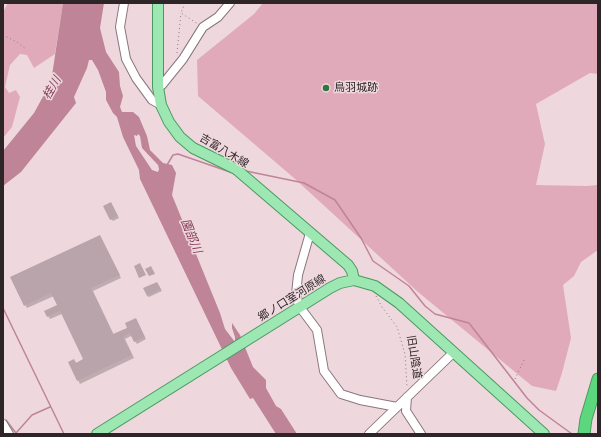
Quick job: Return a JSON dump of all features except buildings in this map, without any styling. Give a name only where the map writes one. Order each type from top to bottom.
[{"type":"highway","points":[[584,434],[586,419],[598,379]]},
{"type":"main road","name":"吉富八木線","points":[[158,3],[158,87],[161,104],[169,122],[180,136],[200,152],[239,172],[348,265],[352,271],[354,280]]},
{"type":"main road","points":[[354,280],[375,286],[399,303],[544,434]]},
{"type":"main road","name":"郷ノ口室河原線","points":[[97,434],[299,306],[340,283],[354,280]]},
{"type":"street","points":[[124,3],[120,27],[126,59],[136,78],[152,100],[161,104]]},
{"type":"street","points":[[158,87],[162,85],[175,70],[204,27],[218,17],[230,3]]},
{"type":"street","points":[[310,233],[298,275],[296,294],[299,306],[317,330],[324,371],[341,394],[360,400],[397,407]]},
{"type":"street","points":[[369,434],[454,352]]},
{"type":"street","points":[[407,397],[406,411],[421,434]]},
{"type":"street","points":[[3,424],[9,434]]},
{"type":"path","points":[[177,53],[181,13],[185,3]]},
{"type":"path","points":[[181,13],[204,27]]},
{"type":"path","points":[[3,35],[17,42],[26,49]]},
{"type":"path","name":"旧山陰道","points":[[375,286],[375,293],[382,307],[397,327],[405,354],[407,397]]},
{"type":"path","points":[[515,379],[525,358]]},
{"type":"shaded area","points":[[8,3],[63,3],[55,54],[34,68],[27,55],[20,54],[10,65],[5,87],[9,93],[16,90],[20,97],[12,127],[3,138],[3,12]]},
{"type":"shaded area","points":[[263,3],[598,3],[598,74],[590,73],[536,104],[545,144],[536,185],[598,185],[598,250],[581,262],[574,276],[563,285],[571,338],[556,391],[532,386],[418,292],[294,178],[198,96],[197,60],[254,14]]},
{"type":"water","name":"桂川","points":[[63,3],[104,3],[100,28],[106,52],[119,72],[120,86],[123,96],[120,107],[122,112],[133,112],[139,117],[147,136],[150,150],[163,163],[172,165],[176,173],[172,195],[220,313],[225,329],[235,342],[232,323],[240,335],[253,367],[266,380],[266,388],[276,406],[281,409],[297,434],[276,434],[253,398],[250,399],[231,368],[140,179],[139,170],[123,137],[117,117],[106,100],[106,92],[98,70],[92,60],[89,60],[74,97],[76,103],[21,172],[3,186],[3,151],[34,113],[51,82]],"holes":[[[138,134],[140,136],[142,148],[158,165],[158,172],[152,170],[136,146],[134,135],[137,136]]]},
{"type":"waterway","points":[[167,165],[173,155],[178,154],[230,172]]},
{"type":"waterway","points":[[246,171],[304,183],[335,200],[361,238],[373,261],[409,286],[425,306],[435,314],[469,323],[527,398],[539,410],[572,434]]},
{"type":"waterway","points":[[3,308],[64,434]]},
{"type":"waterway","points":[[4,422],[6,420],[16,433],[32,415],[50,407]]},
{"type":"place","name":"鳥羽城跡","points":[[326,88]]},
{"type":"water label","name":"園部川","points":[[191,236]]}]
